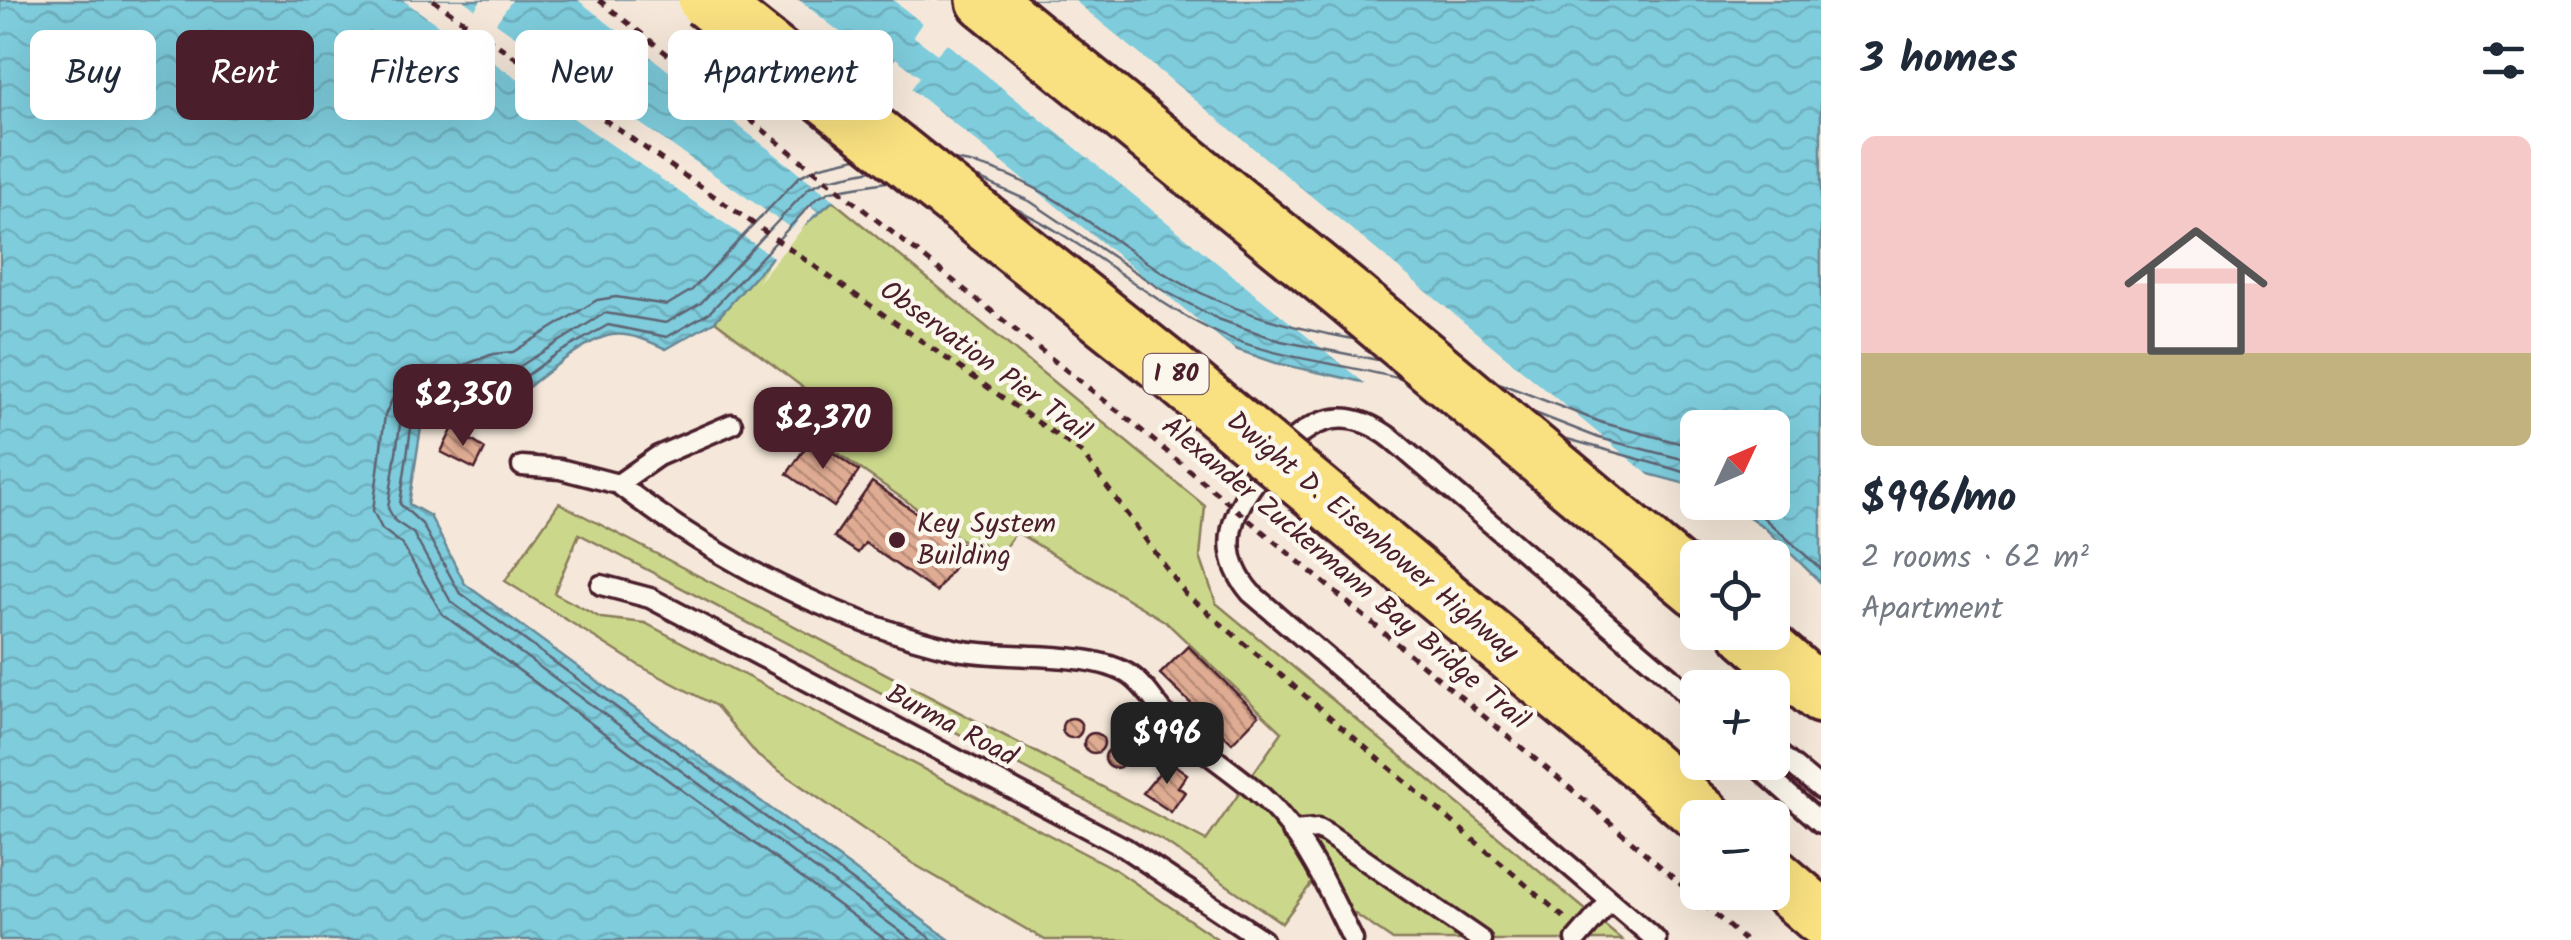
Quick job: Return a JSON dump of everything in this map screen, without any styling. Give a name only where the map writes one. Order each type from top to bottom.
[{"type":"highway","name":"Dwight D. Eisenhower Highway","points":[[706,0],[1225,414],[1684,800]]},
{"type":"highway","points":[[984,0],[1346,294],[1680,575]]},
{"type":"highway","points":[[1769,650],[1821,695]]},
{"type":"highway","points":[[1790,891],[1821,917]]},
{"type":"lane","points":[[1656,940],[1251,593],[1236,572],[1230,554],[1233,515],[1245,494],[1297,434],[1330,419],[1365,423],[1392,439],[1680,688]]},
{"type":"lane","points":[[618,484],[658,456],[732,424]]},
{"type":"lane","points":[[522,466],[560,469],[618,484],[666,521],[728,558],[805,597],[888,631],[961,651],[1060,658],[1130,675],[1175,726],[1279,814],[1353,940]]},
{"type":"lane","name":"Burma Road","points":[[601,585],[650,598],[1125,848],[1263,940]]},
{"type":"lane","points":[[1670,677],[1680,683]]},
{"type":"lane","points":[[1790,763],[1821,789]]},
{"type":"lane","points":[[1772,780],[1821,823]]},
{"type":"lane","points":[[1292,831],[1327,834],[1481,940]]},
{"type":"lane","points":[[1579,936],[1610,900]]},
{"type":"path","name":"Observation Pier Trail","points":[[432,0],[1082,453],[1185,593],[1579,936]]},
{"type":"path","name":"Alexander Zuckermann Bay Bridge Trail","points":[[599,0],[1143,432],[1594,808],[1744,940]]},
{"type":"green space","points":[[833,201],[1205,506],[1200,557],[1216,603],[1622,940],[1393,940],[1311,884],[1282,923],[1163,841],[579,534],[554,593],[601,618],[645,623],[1116,870],[1219,940],[1045,940],[912,863],[758,756],[716,706],[640,666],[505,581],[559,503],[1206,841],[1282,732],[1166,622],[1016,532],[999,556],[974,538],[969,545],[832,449],[850,423],[715,321],[792,235]]},
{"type":"water","points":[[0,0],[1821,0],[1821,583],[1790,553],[1790,540],[1777,540],[1753,520],[1790,520],[1790,410],[1680,410],[1680,482],[1592,459],[1431,397],[1276,363],[1209,340],[976,201],[880,192],[833,201],[792,235],[715,321],[666,349],[626,335],[601,338],[517,396],[505,389],[422,421],[409,504],[430,516],[465,584],[950,940],[0,940]]},
{"type":"pier","points":[[403,0],[463,0],[475,9],[481,0],[512,0],[496,23],[515,36],[515,77],[495,64],[495,30],[445,30]]},
{"type":"pier","points":[[578,0],[799,0],[837,30],[668,30],[668,70],[648,55],[648,30],[616,30]]},
{"type":"pier","points":[[893,0],[1074,0],[1656,481],[1590,464],[1429,402],[1368,386],[947,43],[937,54],[913,36],[922,23]]},
{"type":"pier","points":[[896,58],[920,77],[911,89],[1245,358],[1207,345],[1146,312],[1017,225],[928,199],[880,197],[840,205],[731,120],[893,120]]},
{"type":"pier","points":[[576,120],[635,120],[792,229],[809,205],[817,211],[757,283],[773,257]]},
{"type":"building","points":[[453,428],[485,449],[475,469],[441,452]]},
{"type":"building","points":[[812,438],[859,471],[834,507],[787,474]]},
{"type":"building","name":"Key System Building","points":[[872,482],[967,548],[936,592],[865,543],[858,553],[834,537]]},
{"type":"building","points":[[1188,646],[1259,715],[1232,743],[1160,674]]},
{"type":"building","points":[[1072,718],[1082,728],[1072,738],[1062,728]]},
{"type":"building","points":[[1094,733],[1104,743],[1094,753],[1084,743]]},
{"type":"building","points":[[1115,748],[1125,758],[1115,768],[1105,758]]},
{"type":"building","points":[[1169,761],[1187,774],[1178,787],[1185,792],[1171,812],[1143,793]]},
{"type":"place","name":"Key System Building","points":[[897,540]]}]
